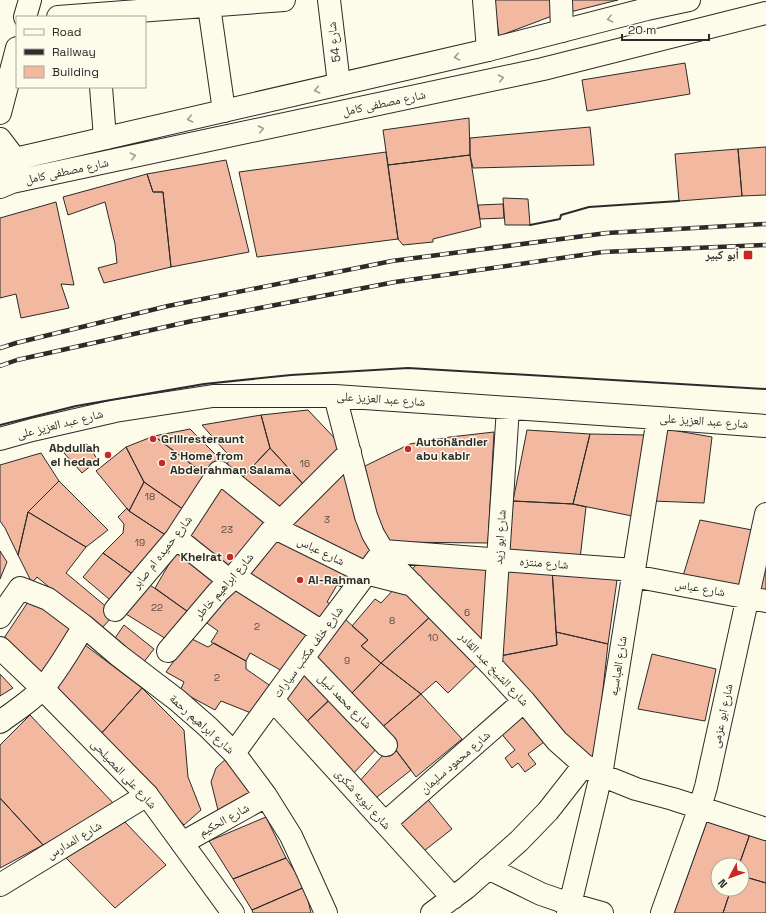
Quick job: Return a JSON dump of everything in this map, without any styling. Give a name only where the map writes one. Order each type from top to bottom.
[{"type":"street","points":[[25,16],[30,0]]},
{"type":"street","points":[[95,16],[185,4],[209,6],[284,0]]},
{"type":"street","name":"شارع 54","points":[[329,0],[339,84]]},
{"type":"street","points":[[484,0],[488,50]]},
{"type":"street","points":[[561,0],[562,31]]},
{"type":"street","name":"شارع مصطفى كامل","points":[[7,162],[488,50],[562,31],[647,5],[689,0]]},
{"type":"street","points":[[209,6],[224,111]]},
{"type":"street","name":"شارع مصطفى كامل","points":[[0,187],[20,180],[543,69],[766,13]]},
{"type":"street","points":[[0,113],[16,52]]},
{"type":"street","points":[[101,88],[105,138]]},
{"type":"street","points":[[0,139],[7,162]]},
{"type":"street","name":"شارع عبد العزيز على","points":[[0,439],[115,411],[213,396],[335,396],[766,426]]},
{"type":"street","name":"شارع الشيخ عبد القادر","points":[[335,396],[366,516],[373,534],[383,551],[392,564],[491,665],[524,701],[557,741],[592,770],[636,789],[700,807],[766,829]]},
{"type":"street","name":"شارع ابو زيد","points":[[491,665],[508,408]]},
{"type":"street","name":"شارع العباسيه","points":[[569,908],[592,770],[634,573],[658,418]]},
{"type":"street","name":"شارع ابراهيم خاطر","points":[[168,651],[278,525],[350,452]]},
{"type":"street","name":"شارع حميده ام صابر","points":[[115,610],[176,538],[219,472],[278,525]]},
{"type":"street","name":"شارع ابو عزمى","points":[[662,913],[700,807],[757,599],[766,514]]},
{"type":"street","name":"شارع عباس","points":[[278,525],[366,573],[413,586]]},
{"type":"street","points":[[176,538],[232,579],[322,632]]},
{"type":"street","name":"شارع منتزه","points":[[383,551],[634,573]]},
{"type":"street","name":"شارع خلف مكتب سيارات","points":[[234,753],[383,551]]},
{"type":"street","name":"شارع عباس","points":[[634,573],[757,599]]},
{"type":"street","name":"شارع ابراهيم رحمة","points":[[0,617],[20,588],[48,599],[84,626],[118,656],[177,700],[208,727],[234,753],[266,796],[291,836],[326,913]]},
{"type":"street","points":[[0,722],[24,705],[42,689],[84,626]]},
{"type":"street","name":"شارع على المصيلحى","points":[[0,648],[147,795],[233,913]]},
{"type":"street","name":"شارع محمد نبيل","points":[[303,658],[386,745]]},
{"type":"street","name":"شارع نبويه شكرى","points":[[273,700],[452,898]]},
{"type":"street","name":"شارع محمود سليمان","points":[[385,823],[524,701]]},
{"type":"street","points":[[432,913],[519,841],[548,811],[592,770]]},
{"type":"street","name":"شارع المدارس","points":[[0,885],[147,795]]},
{"type":"street","name":"شارع الحكيم","points":[[182,843],[266,796]]},
{"type":"street","points":[[488,868],[569,908],[602,913]]},
{"type":"building","points":[[494,0],[551,0],[552,16],[499,36]]},
{"type":"building","points":[[569,0],[618,0],[570,12]]},
{"type":"building","points":[[685,63],[690,94],[587,111],[582,80]]},
{"type":"building","points":[[469,118],[470,155],[388,165],[383,130]]},
{"type":"building","points":[[590,127],[594,165],[473,168],[470,155],[470,138]]},
{"type":"building","points":[[766,147],[766,195],[742,196],[738,149]]},
{"type":"building","points":[[738,149],[742,196],[679,201],[675,154]]},
{"type":"building","points":[[386,152],[398,239],[257,257],[239,172]]},
{"type":"building","points":[[470,155],[481,227],[433,239],[433,242],[403,245],[398,239],[388,165]]},
{"type":"building","points":[[226,160],[249,252],[171,267],[163,192],[153,192],[147,174]]},
{"type":"building","points":[[147,174],[153,192],[163,192],[171,267],[104,283],[98,268],[117,263],[115,244],[105,202],[68,215],[63,197]]},
{"type":"building","points":[[503,198],[528,199],[530,225],[505,225]]},
{"type":"building","points":[[56,202],[74,285],[61,284],[69,308],[21,318],[16,294],[0,298],[0,218]]},
{"type":"building","points":[[503,204],[504,218],[480,219],[478,205]]},
{"type":"building","points":[[308,410],[342,446],[305,486],[270,448],[261,415]]},
{"type":"building","points":[[261,415],[270,448],[242,478],[225,467],[231,458],[202,425]]},
{"type":"building","points":[[190,429],[220,459],[211,479],[154,436]]},
{"type":"building","points":[[666,429],[712,437],[704,503],[652,501]]},
{"type":"building","points":[[527,430],[590,434],[573,504],[513,501]]},
{"type":"building","points":[[494,432],[488,543],[389,542],[373,507],[365,466],[410,444],[450,437]]},
{"type":"building","points":[[590,434],[646,435],[632,516],[573,504]]},
{"type":"building","name":"3 Home from Abdelrahman Salama","points":[[154,436],[211,479],[187,512],[144,482],[126,447]]},
{"type":"building","points":[[87,444],[98,460],[82,473],[64,453]]},
{"type":"building","points":[[126,447],[144,482],[129,511],[96,471]]},
{"type":"building","points":[[270,448],[305,486],[279,513],[242,478]]},
{"type":"building","points":[[41,453],[59,481],[28,512],[18,555],[0,521],[0,465]]},
{"type":"building","points":[[345,464],[376,549],[362,564],[287,526]]},
{"type":"building","points":[[59,481],[108,530],[86,547],[28,512]]},
{"type":"building","points":[[144,482],[187,512],[170,538],[129,511]]},
{"type":"building","points":[[220,486],[270,524],[231,572],[182,536]]},
{"type":"building","points":[[513,501],[573,504],[586,507],[580,559],[509,552]]},
{"type":"building","points":[[127,508],[129,511],[170,538],[138,578],[103,553],[123,533],[124,524],[118,517]]},
{"type":"building","points":[[28,512],[86,547],[66,573],[115,614],[99,631],[37,577],[32,583],[18,555]]},
{"type":"building","points":[[700,520],[752,530],[742,588],[683,576]]},
{"type":"building","name":"Al-Rahman","points":[[276,534],[356,574],[344,588],[337,585],[327,602],[332,605],[319,625],[241,574]]},
{"type":"building","points":[[179,547],[220,580],[191,614],[155,588]]},
{"type":"building","points":[[766,548],[766,592],[757,591]]},
{"type":"building","points":[[0,551],[7,562],[0,579]]},
{"type":"building","points":[[103,553],[138,578],[116,605],[83,577]]},
{"type":"building","points":[[422,558],[493,564],[485,650],[408,574]]},
{"type":"building","points":[[505,568],[552,569],[557,645],[500,656]]},
{"type":"building","points":[[552,569],[617,580],[608,644],[556,632]]},
{"type":"building","points":[[237,583],[310,632],[284,672],[250,653],[246,661],[211,642],[218,631],[204,621]]},
{"type":"building","points":[[150,585],[191,614],[171,642],[126,614]]},
{"type":"building","points":[[396,587],[398,593],[401,588],[433,614],[381,663],[361,646],[368,640],[352,626],[375,599],[381,603]]},
{"type":"building","points":[[30,599],[74,626],[44,676],[2,641]]},
{"type":"building","points":[[433,614],[482,660],[448,693],[436,681],[421,694],[381,663]]},
{"type":"building","points":[[345,619],[368,640],[361,646],[381,663],[350,695],[313,657]]},
{"type":"building","points":[[124,625],[154,649],[140,667],[111,644]]},
{"type":"building","points":[[556,632],[608,644],[595,761],[564,736],[500,667],[500,656],[557,645]]},
{"type":"building","points":[[190,638],[208,647],[214,643],[246,661],[246,669],[272,687],[256,715],[221,701],[215,710],[180,691],[184,682],[166,672]]},
{"type":"building","points":[[81,642],[142,688],[100,735],[51,687]]},
{"type":"building","points":[[652,654],[716,669],[705,721],[638,709]]},
{"type":"building","points":[[381,663],[421,694],[380,729],[350,695]]},
{"type":"building","points":[[304,667],[334,696],[303,725],[278,699]]},
{"type":"building","points":[[0,674],[13,688],[0,696]]},
{"type":"building","points":[[142,688],[184,730],[188,777],[201,810],[184,825],[100,735]]},
{"type":"building","points":[[421,694],[462,739],[416,777],[380,729]]},
{"type":"building","points":[[332,697],[379,746],[351,776],[303,725]]},
{"type":"building","points":[[30,715],[114,804],[43,845],[0,798],[0,745]]},
{"type":"building","points":[[522,715],[544,742],[528,754],[536,764],[525,772],[518,763],[512,768],[505,758],[515,750],[500,732]]},
{"type":"building","points":[[392,745],[411,770],[372,801],[357,784]]},
{"type":"building","points":[[228,757],[256,796],[219,814],[211,782],[216,768]]},
{"type":"building","points":[[425,796],[452,829],[420,854],[394,822]]},
{"type":"building","points":[[0,798],[43,845],[0,868]]},
{"type":"building","points":[[709,816],[751,831],[742,857],[710,857],[710,897],[728,897],[723,913],[674,913]]},
{"type":"building","points":[[266,817],[286,858],[233,879],[209,841]]},
{"type":"building","points":[[125,822],[166,865],[115,908],[66,858]]},
{"type":"building","points":[[751,831],[766,837],[766,883],[750,878],[750,857],[742,857]]},
{"type":"building","points":[[286,858],[305,887],[252,910],[233,879]]},
{"type":"building","points":[[750,878],[766,883],[766,913],[723,913],[728,897],[750,897]]},
{"type":"building","points":[[305,887],[311,913],[253,913],[252,910]]},
{"type":"railway","points":[[0,348],[168,306],[392,261],[607,233],[766,224]]},
{"type":"railway","points":[[0,366],[17,360],[192,321],[395,282],[603,252],[766,245]]},
{"type":"wall","points":[[530,225],[560,219],[561,215],[589,207],[679,201]]},
{"type":"wall","points":[[0,425],[76,406],[204,384],[291,375],[408,368],[766,389]]},
{"type":"place","name":"أبو كبير","points":[[748,255]]},
{"type":"place","name":"Grillresteraunt","points":[[153,439]]},
{"type":"place","name":"Autohändler abu kabir","points":[[408,449]]},
{"type":"place","name":"Abdullah el hedad","points":[[108,455]]},
{"type":"place","name":"3 Home from Abdelrahman Salama","points":[[162,463]]},
{"type":"place","name":"Kheirat","points":[[230,557]]},
{"type":"place","name":"Al-Rahman","points":[[300,580]]}]
